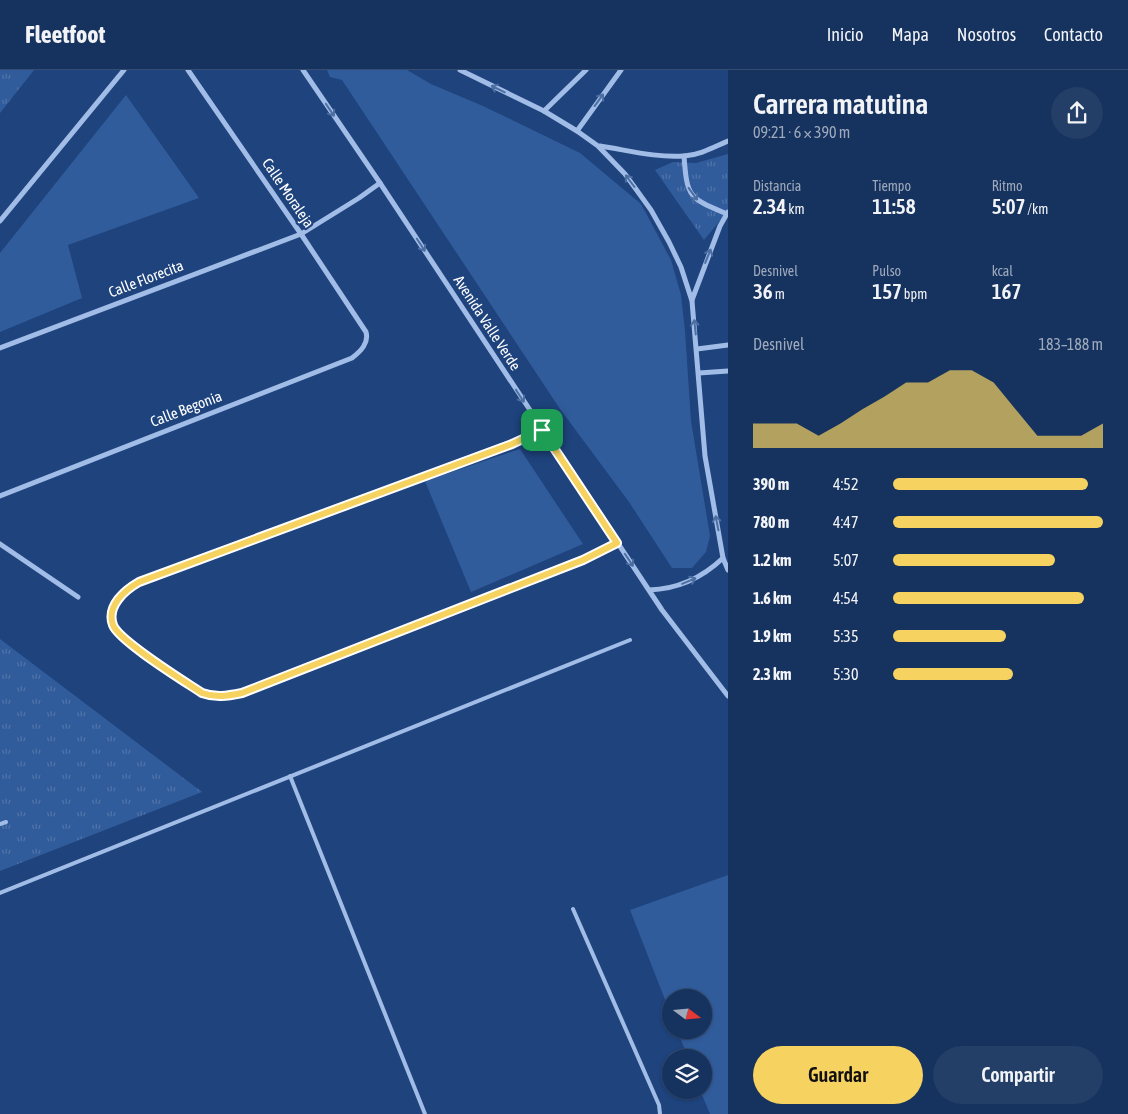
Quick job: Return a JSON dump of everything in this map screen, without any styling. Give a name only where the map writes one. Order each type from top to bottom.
[{"type":"street","points":[[0,221],[124,70]]},
{"type":"street","name":"Calle Moraleja","points":[[188,70],[366,332]]},
{"type":"street","name":"Avenida Valle Verde","points":[[303,70],[380,183],[673,626],[726,687],[728,696]]},
{"type":"street","points":[[460,70],[544,111],[598,146],[625,174],[652,210],[681,267],[692,300],[706,456],[723,558],[728,570]]},
{"type":"street","points":[[544,111],[586,70]]},
{"type":"street","points":[[577,131],[621,70]]},
{"type":"street","points":[[598,146],[652,154],[684,156],[728,141]]},
{"type":"street","points":[[684,156],[687,184],[695,200],[728,213],[720,226],[692,300]]},
{"type":"street","name":"Calle Florecita","points":[[0,348],[301,234],[380,183]]},
{"type":"street","name":"Calle Begonia","points":[[0,496],[352,358],[366,342],[366,332]]},
{"type":"street","points":[[697,349],[728,345]]},
{"type":"street","points":[[699,373],[728,371]]},
{"type":"street","points":[[542,430],[503,447],[139,582],[123,594],[112,612],[112,624],[117,632],[130,643],[202,693],[210,696],[224,697],[242,693],[583,560],[617,543]]},
{"type":"street","points":[[0,544],[78,597]]},
{"type":"street","points":[[649,590],[672,588],[690,582],[705,573],[723,558]]},
{"type":"lane","points":[[0,893],[630,640]]},
{"type":"lane","points":[[290,776],[425,1114]]},
{"type":"lane","points":[[0,824],[6,822]]},
{"type":"lane","points":[[573,909],[659,1105],[660,1114]]},
{"type":"green space","points":[[0,70],[34,70],[0,113]]},
{"type":"green space","points":[[327,70],[407,70],[431,84],[483,106],[580,153],[641,204],[671,260],[681,295],[691,421],[710,536],[706,552],[692,568],[672,568],[629,502],[560,409],[342,80],[330,77]]},
{"type":"green space","points":[[126,95],[199,198],[68,245],[82,298],[0,332],[0,253]]},
{"type":"green space","points":[[728,154],[728,211],[704,240],[655,170],[673,162],[696,163]]},
{"type":"green space","points":[[520,449],[583,544],[471,592],[425,481]]},
{"type":"green space","points":[[0,639],[202,792],[0,871]]},
{"type":"green space","points":[[728,875],[728,1114],[710,1114],[704,1099],[712,1099],[712,1049],[685,1049],[681,1039],[712,1039],[712,989],[662,989],[662,992],[630,910]]},
{"type":"route","points":[[542,430],[617,543],[583,560],[242,693],[224,697],[210,696],[202,693],[130,643],[117,632],[112,624],[112,612],[119,598],[127,589],[139,582],[512,444],[542,430]]}]
